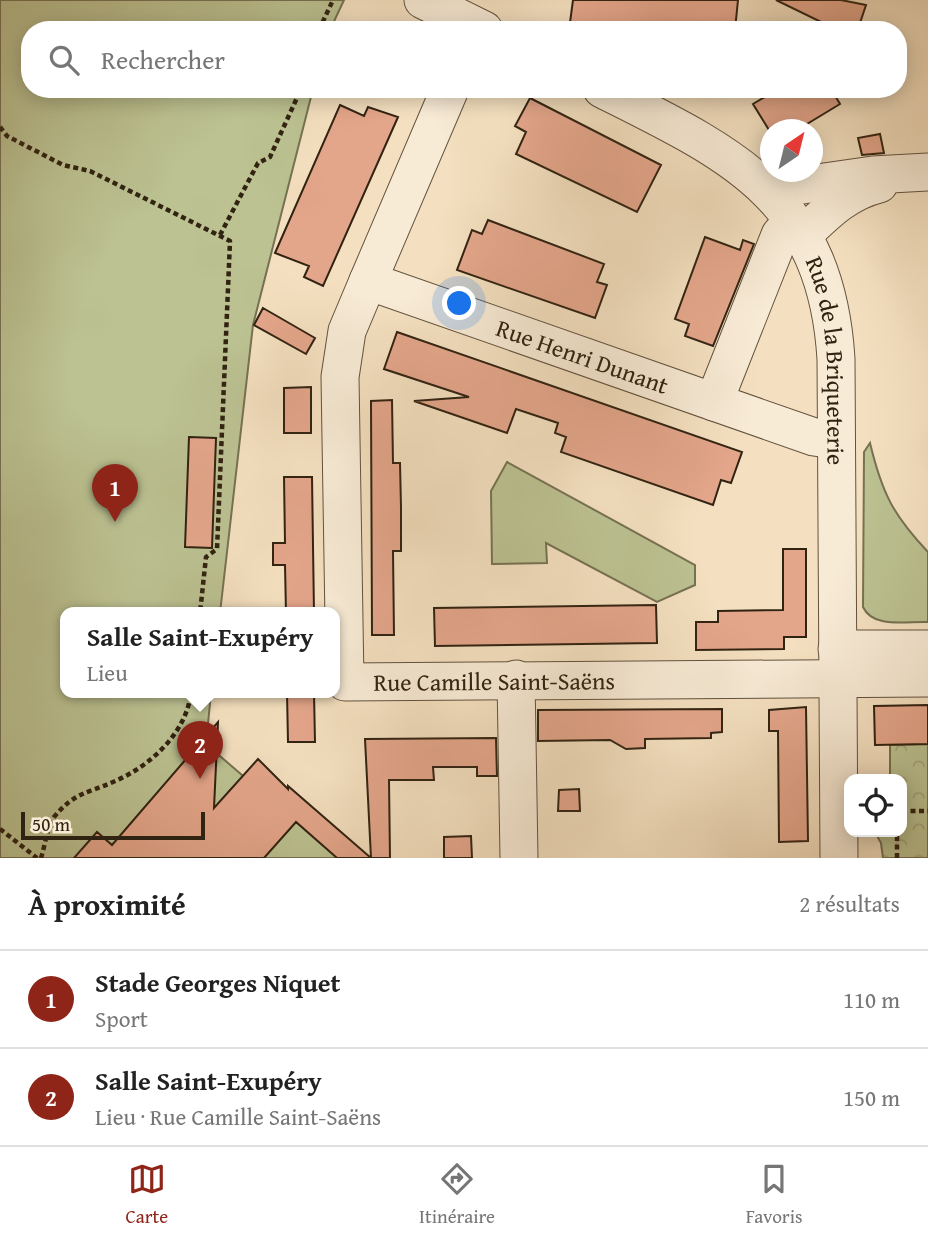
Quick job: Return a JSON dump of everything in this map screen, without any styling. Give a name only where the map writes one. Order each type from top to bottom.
[{"type":"street","points":[[423,0],[464,21]]},
{"type":"street","points":[[368,281],[446,98]]},
{"type":"street","name":"Rue de la Briqueterie","points":[[620,98],[727,155],[768,190],[797,228],[823,283],[834,332],[839,858]]},
{"type":"street","points":[[768,190],[873,175],[923,172]]},
{"type":"street","points":[[714,402],[780,235],[797,228],[859,189],[923,172]]},
{"type":"street","name":"Rue Henri Dunant","points":[[368,281],[714,402],[814,436],[835,440]]},
{"type":"street","name":"Rue Camille Saint-Saëns","points":[[368,281],[347,331],[340,377],[345,682],[516,679],[837,663]]},
{"type":"street","points":[[837,663],[928,649]]},
{"type":"street","points":[[837,663],[928,678]]},
{"type":"street","points":[[516,679],[519,858]]},
{"type":"path","points":[[322,21],[333,0]]},
{"type":"path","points":[[220,235],[258,163],[270,157],[297,98]]},
{"type":"path","points":[[0,127],[7,136],[63,166],[90,171],[230,241],[217,549],[206,557],[201,607]]},
{"type":"path","points":[[0,829],[39,858],[52,820],[76,795],[113,782],[145,765],[174,736],[190,706],[191,698]]},
{"type":"path","points":[[907,811],[928,811]]},
{"type":"path","points":[[897,837],[897,858]]},
{"type":"green space","points":[[0,0],[344,0],[334,21],[21,21],[21,98],[311,98],[253,325],[221,607],[60,607],[60,698],[211,698],[206,744],[338,858],[0,858]]},
{"type":"green space","points":[[870,443],[890,502],[928,552],[928,622],[882,621],[868,614],[863,607],[864,452]]},
{"type":"green space","points":[[507,462],[695,565],[695,585],[657,602],[546,543],[547,563],[492,564],[491,491]]},
{"type":"green space","points":[[928,744],[928,858],[883,858],[878,837],[907,837],[907,774],[890,774],[890,745]]},
{"type":"building","points":[[573,0],[738,0],[736,21],[570,21]]},
{"type":"building","points":[[776,0],[841,0],[866,5],[861,21],[819,21]]},
{"type":"building","points":[[530,98],[661,165],[637,212],[516,154],[526,132],[515,126]]},
{"type":"building","points":[[763,98],[836,98],[840,104],[815,119],[762,119],[753,104]]},
{"type":"building","points":[[340,105],[364,116],[368,107],[398,117],[323,286],[304,277],[309,266],[275,253]]},
{"type":"building","points":[[880,134],[884,153],[862,155],[858,138]]},
{"type":"building","points":[[488,220],[604,264],[597,282],[607,285],[595,318],[457,270],[472,230],[482,234]]},
{"type":"building","points":[[705,237],[740,250],[743,240],[754,244],[713,346],[685,336],[689,324],[675,319]]},
{"type":"building","points":[[263,308],[315,338],[306,354],[254,325]]},
{"type":"building","points":[[397,332],[742,452],[731,483],[721,480],[713,505],[561,452],[566,437],[555,433],[558,423],[516,409],[507,433],[414,401],[469,397],[384,369]]},
{"type":"building","points":[[311,387],[311,433],[284,433],[284,388]]},
{"type":"building","points":[[392,400],[393,463],[400,463],[401,507],[401,551],[393,551],[394,635],[372,635],[371,401]]},
{"type":"building","points":[[189,437],[216,438],[212,548],[185,547]]},
{"type":"building","points":[[284,477],[312,477],[314,607],[286,607],[285,565],[273,565],[273,543],[285,543]]},
{"type":"building","points":[[783,549],[806,549],[806,637],[784,637],[784,649],[696,650],[696,622],[718,622],[718,611],[783,610]]},
{"type":"building","points":[[656,605],[657,643],[435,646],[434,608]]},
{"type":"building","points":[[287,698],[314,698],[315,742],[288,742]]},
{"type":"building","points":[[928,705],[928,744],[875,745],[874,706]]},
{"type":"building","points":[[806,707],[808,841],[779,842],[778,731],[769,731],[769,710]]},
{"type":"building","points":[[722,709],[722,732],[711,733],[711,738],[645,739],[645,748],[626,749],[610,740],[538,741],[538,710]]},
{"type":"building","points":[[218,722],[214,808],[258,759],[288,789],[288,786],[371,858],[337,858],[296,822],[264,858],[74,858],[97,832],[112,845]]},
{"type":"building","points":[[496,738],[497,776],[477,776],[477,767],[433,767],[434,780],[389,780],[390,858],[371,858],[365,739]]},
{"type":"building","points":[[579,789],[580,811],[558,811],[559,790]]},
{"type":"building","points":[[471,836],[472,858],[444,858],[444,837]]},
{"type":"place","name":"Stade Georges Niquet","points":[[115,522]]},
{"type":"place","name":"Salle Saint-Exupéry","points":[[200,779]]}]
